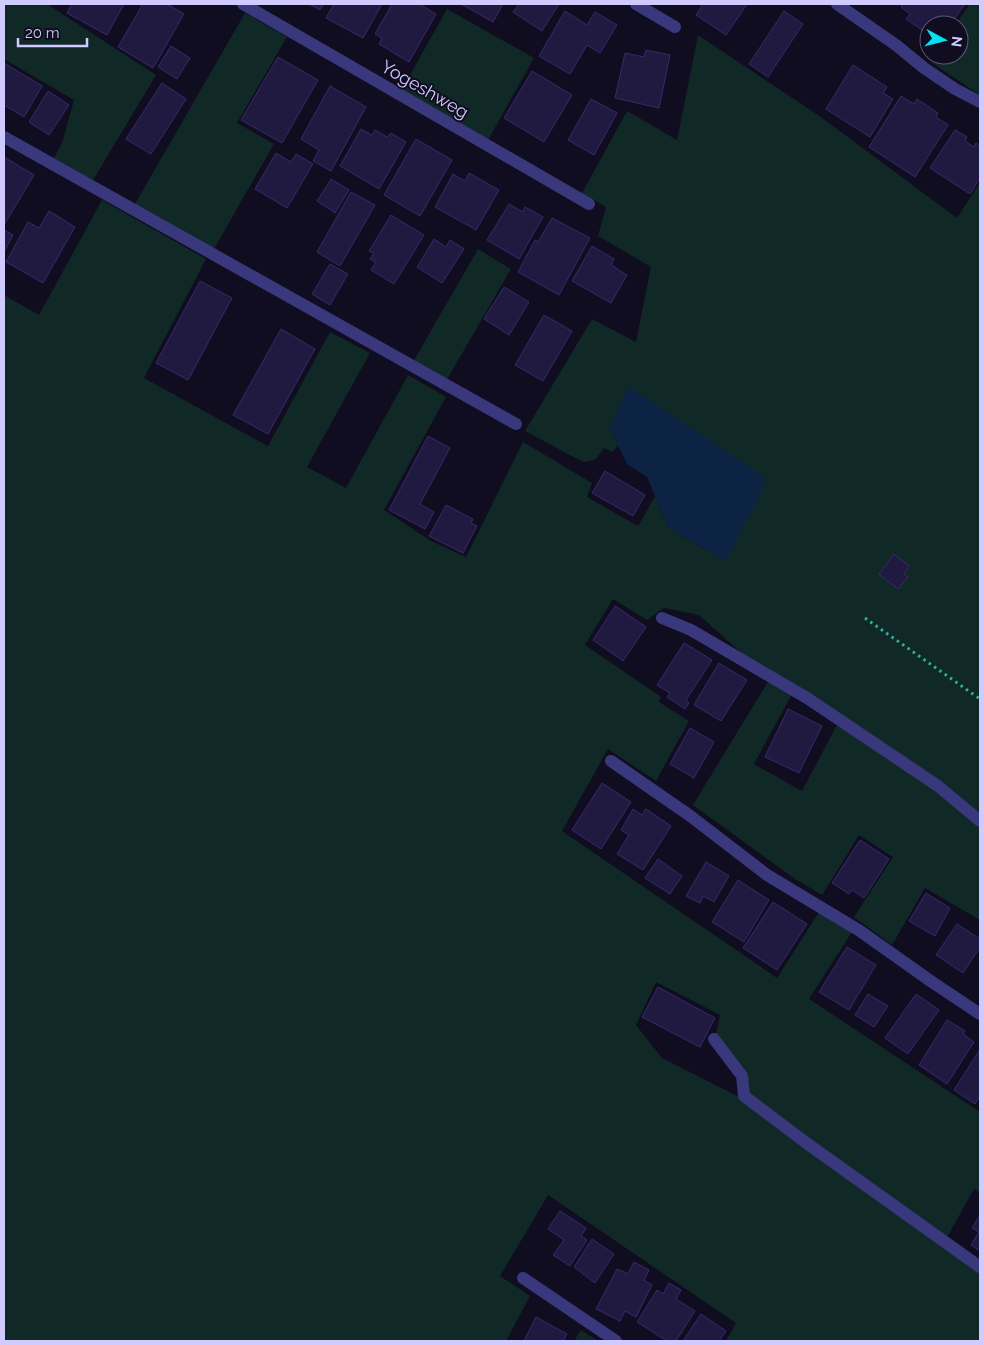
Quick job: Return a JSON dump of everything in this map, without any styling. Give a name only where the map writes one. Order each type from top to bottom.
[{"type":"street","name":"Yogeshweg","points":[[243,4],[589,204]]},
{"type":"street","points":[[636,4],[675,27]]},
{"type":"street","points":[[837,4],[896,45],[955,90],[980,102]]},
{"type":"street","points":[[4,138],[516,424]]},
{"type":"street","points":[[662,618],[691,630],[807,698],[938,786],[980,821]]},
{"type":"street","points":[[611,761],[689,815],[768,875],[860,930],[980,1014]]},
{"type":"street","points":[[714,1039],[742,1076],[744,1096],[980,1267]]},
{"type":"street","points":[[523,1278],[616,1341]]},
{"type":"path","points":[[865,618],[980,699]]},
{"type":"green space","points":[[4,4],[47,4],[156,75],[93,180],[54,158],[62,143],[74,100],[4,59]]},
{"type":"green space","points":[[970,4],[980,4],[980,95],[935,65],[969,65],[969,15],[962,15]]},
{"type":"green space","points":[[447,9],[534,58],[488,140],[401,91]]},
{"type":"green space","points":[[245,13],[287,37],[237,123],[274,144],[214,249],[135,204]]},
{"type":"green space","points":[[698,35],[818,115],[957,218],[980,183],[980,816],[744,655],[699,615],[664,608],[647,620],[613,599],[585,645],[661,697],[659,702],[689,721],[656,781],[608,749],[562,831],[777,978],[819,912],[852,932],[809,999],[980,1112],[980,1193],[974,1189],[946,1239],[747,1093],[716,1035],[720,1015],[656,982],[636,1025],[662,1058],[743,1099],[980,1271],[980,1341],[726,1341],[736,1323],[548,1195],[500,1276],[530,1296],[506,1341],[4,1341],[4,295],[39,315],[102,200],[206,259],[144,378],[268,446],[330,332],[370,353],[307,467],[346,488],[408,375],[446,397],[384,510],[431,541],[466,557],[523,442],[592,483],[587,497],[638,526],[655,496],[668,527],[725,561],[610,429],[618,445],[613,452],[604,448],[595,460],[583,462],[525,431],[592,319],[636,342],[651,267],[598,236],[606,207],[582,193],[627,111],[677,140]]},
{"type":"green space","points":[[478,249],[511,269],[446,381],[413,362]]},
{"type":"green space","points":[[769,680],[792,694],[754,764],[802,791],[838,723],[935,789],[980,826],[980,920],[925,888],[892,945],[854,917],[893,857],[859,835],[822,895],[795,879],[693,805]]},
{"type":"green space","points":[[581,1330],[598,1341],[574,1341]]},
{"type":"water","points":[[628,386],[762,475],[765,486],[725,561],[668,527],[647,477],[627,464],[610,429]]},
{"type":"building","points":[[72,4],[124,4],[107,35],[67,13]]},
{"type":"building","points":[[143,4],[167,4],[184,14],[153,68],[118,47]]},
{"type":"building","points":[[309,4],[324,4],[320,10]]},
{"type":"building","points":[[334,4],[382,4],[363,38],[326,18]]},
{"type":"building","points":[[392,4],[419,4],[436,14],[409,62],[379,44],[382,38],[375,34]]},
{"type":"building","points":[[461,4],[503,4],[493,22]]},
{"type":"building","points":[[519,4],[559,4],[542,31],[513,12]]},
{"type":"building","points":[[703,4],[747,4],[726,35],[696,15]]},
{"type":"building","points":[[904,4],[965,4],[957,15],[919,15],[919,28],[906,19],[910,14],[901,7]]},
{"type":"building","points":[[565,11],[587,25],[595,12],[617,25],[600,53],[587,45],[570,74],[539,56]]},
{"type":"building","points":[[784,11],[803,24],[768,77],[749,64]]},
{"type":"building","points":[[171,46],[190,58],[177,79],[158,67]]},
{"type":"building","points":[[646,50],[670,55],[659,108],[615,98],[625,53],[644,57]]},
{"type":"building","points":[[278,57],[318,80],[282,143],[241,120]]},
{"type":"building","points":[[4,63],[42,86],[24,117],[4,105]]},
{"type":"building","points":[[853,65],[887,87],[883,93],[893,99],[870,137],[826,109]]},
{"type":"building","points":[[532,71],[572,95],[544,142],[504,118]]},
{"type":"building","points":[[162,83],[186,99],[151,154],[126,139]]},
{"type":"building","points":[[330,86],[366,107],[331,171],[313,161],[319,150],[301,139]]},
{"type":"building","points":[[48,91],[69,105],[49,135],[29,122]]},
{"type":"building","points":[[901,96],[914,104],[917,99],[938,113],[936,117],[948,125],[915,177],[869,147]]},
{"type":"building","points":[[591,99],[617,113],[594,155],[568,140]]},
{"type":"building","points":[[361,129],[372,135],[375,130],[387,137],[391,133],[406,142],[379,189],[340,166]]},
{"type":"building","points":[[955,130],[967,137],[965,141],[974,147],[976,143],[980,147],[980,178],[970,194],[930,168]]},
{"type":"building","points":[[416,139],[452,160],[420,216],[384,195]]},
{"type":"building","points":[[276,153],[291,162],[296,154],[313,164],[287,208],[255,189]]},
{"type":"building","points":[[4,157],[34,175],[4,225]]},
{"type":"building","points":[[469,173],[499,190],[476,230],[435,207],[453,174],[465,181]]},
{"type":"building","points":[[331,179],[349,190],[335,213],[317,201]]},
{"type":"building","points":[[351,192],[375,205],[340,266],[317,252]]},
{"type":"building","points":[[509,204],[523,212],[525,207],[543,217],[519,259],[487,240]]},
{"type":"building","points":[[49,211],[75,227],[43,283],[6,262],[28,222],[39,228]]},
{"type":"building","points":[[391,215],[424,235],[394,284],[371,270],[376,262],[370,259],[374,253],[369,251]]},
{"type":"building","points":[[552,218],[590,238],[559,295],[518,272],[535,240],[538,242]]},
{"type":"building","points":[[4,230],[13,235],[4,252]]},
{"type":"building","points":[[434,239],[446,247],[450,240],[464,249],[442,283],[417,267]]},
{"type":"building","points":[[592,246],[614,259],[611,265],[627,275],[611,303],[572,281]]},
{"type":"building","points":[[330,264],[348,274],[330,305],[312,294]]},
{"type":"building","points":[[200,281],[232,298],[188,380],[156,363]]},
{"type":"building","points":[[504,287],[529,302],[509,335],[484,319]]},
{"type":"building","points":[[544,315],[572,331],[543,381],[515,365]]},
{"type":"building","points":[[281,329],[315,349],[268,434],[233,415]]},
{"type":"building","points":[[428,436],[450,448],[420,504],[434,512],[425,529],[389,510]]},
{"type":"building","points":[[605,471],[645,495],[633,516],[592,493]]},
{"type":"building","points":[[446,505],[473,519],[471,523],[477,526],[463,553],[429,536]]},
{"type":"building","points":[[894,554],[909,566],[904,574],[908,577],[898,589],[879,574]]},
{"type":"building","points":[[615,606],[646,627],[623,661],[593,640]]},
{"type":"building","points":[[684,643],[712,660],[686,700],[689,703],[685,709],[667,697],[670,693],[657,685]]},
{"type":"building","points":[[719,663],[747,680],[721,721],[694,705]]},
{"type":"building","points":[[788,709],[822,726],[799,773],[765,757]]},
{"type":"building","points":[[690,728],[714,742],[694,778],[670,764]]},
{"type":"building","points":[[602,783],[631,802],[601,849],[572,830]]},
{"type":"building","points":[[633,809],[642,815],[646,809],[671,826],[643,870],[617,854],[629,835],[621,830]]},
{"type":"building","points":[[860,840],[889,859],[864,898],[852,890],[849,894],[832,883]]},
{"type":"building","points":[[658,859],[682,876],[670,894],[645,878]]},
{"type":"building","points":[[706,862],[729,876],[714,902],[703,896],[700,903],[686,896]]},
{"type":"building","points":[[738,880],[769,900],[744,942],[712,922]]},
{"type":"building","points":[[926,893],[950,908],[935,936],[909,921]]},
{"type":"building","points":[[773,902],[807,924],[777,970],[743,948]]},
{"type":"building","points":[[957,924],[980,939],[980,947],[963,973],[936,955]]},
{"type":"building","points":[[847,947],[876,965],[849,1010],[819,992]]},
{"type":"building","points":[[658,987],[715,1018],[700,1047],[642,1017]]},
{"type":"building","points":[[868,994],[888,1006],[874,1027],[855,1015]]},
{"type":"building","points":[[916,994],[939,1010],[908,1054],[885,1038]]},
{"type":"building","points":[[947,1020],[965,1031],[963,1034],[974,1042],[947,1084],[919,1065]]},
{"type":"building","points":[[979,1051],[980,1096],[975,1104],[954,1090]]},
{"type":"building","points":[[560,1211],[586,1228],[581,1236],[587,1240],[570,1266],[553,1255],[564,1240],[548,1229]]},
{"type":"building","points":[[980,1215],[980,1251],[971,1245],[979,1232],[972,1228]]},
{"type":"building","points":[[592,1239],[614,1254],[595,1283],[574,1267]]},
{"type":"building","points":[[634,1262],[649,1270],[644,1280],[652,1285],[636,1317],[625,1311],[620,1321],[596,1309],[617,1269],[628,1274]]},
{"type":"building","points":[[669,1283],[681,1290],[676,1299],[695,1311],[676,1341],[667,1341],[637,1322],[657,1290],[663,1294]]},
{"type":"building","points":[[701,1314],[726,1331],[719,1341],[683,1341]]},
{"type":"building","points":[[536,1317],[567,1334],[563,1341],[524,1341]]}]
